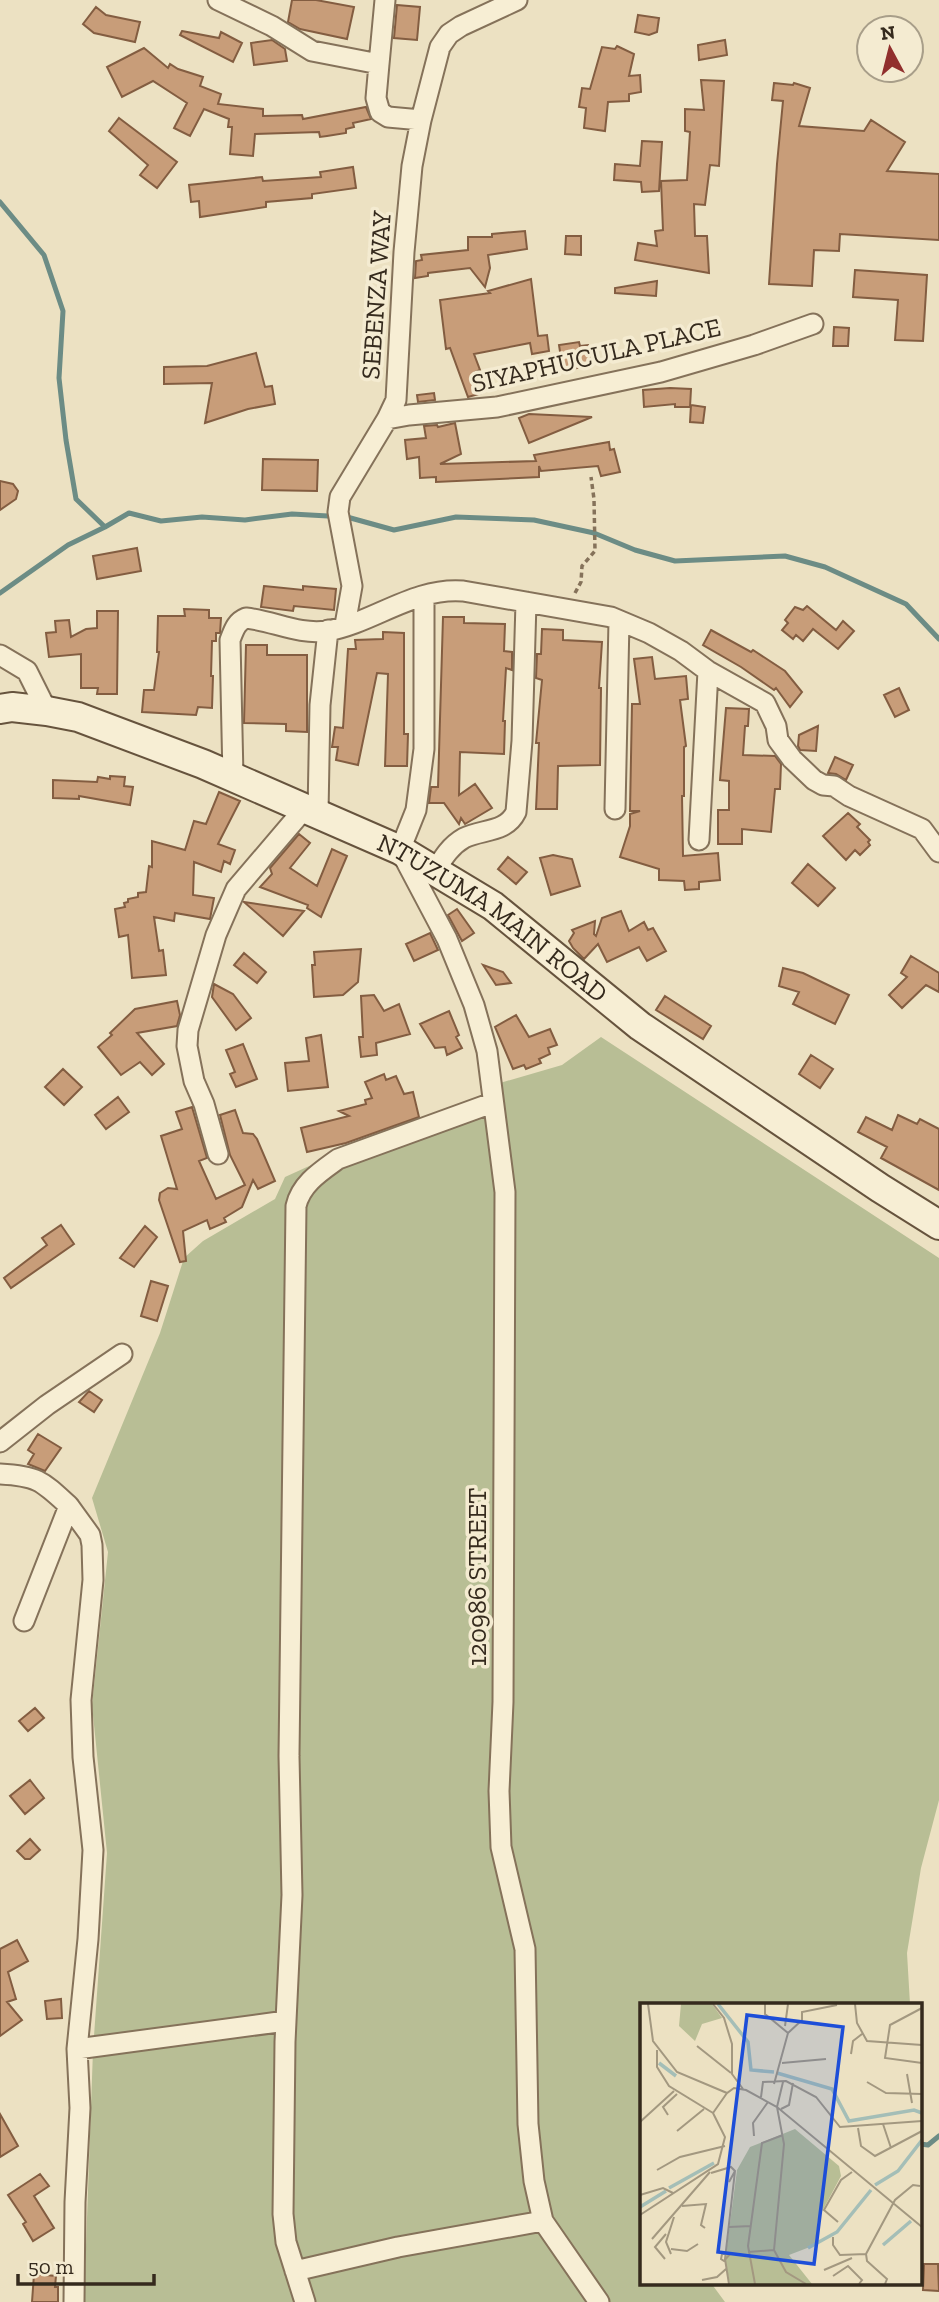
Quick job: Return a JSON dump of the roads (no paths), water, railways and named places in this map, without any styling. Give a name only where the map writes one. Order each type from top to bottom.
[{"type":"main road","name":"NTUZUMA MAIN ROAD","points":[[0,709],[47,711],[78,717],[233,777],[400,850],[493,906],[649,1032],[939,1225]]},
{"type":"street","points":[[218,0],[272,26],[312,51],[379,64]]},
{"type":"street","points":[[384,0],[376,98],[380,111],[388,117],[421,120]]},
{"type":"street","name":"SEBENZA WAY","points":[[311,810],[320,705],[337,628],[352,586],[338,512],[340,497],[396,400],[404,251],[412,166],[421,120],[440,47],[449,34],[517,0]]},
{"type":"street","name":"SIYAPHUCULA PLACE","points":[[387,419],[497,407],[661,372],[754,345],[813,324]]},
{"type":"street","points":[[233,777],[230,640],[239,621],[246,618],[294,630],[337,628],[424,596],[452,590],[611,617],[649,633],[708,671],[765,702],[776,726],[778,740],[792,759],[814,780],[823,785],[834,786],[849,796],[922,829],[939,852]]},
{"type":"street","points":[[400,850],[416,810],[424,749],[424,596]]},
{"type":"street","points":[[435,871],[449,849],[467,836],[501,827],[513,818],[516,812],[522,741],[526,602]]},
{"type":"street","points":[[615,809],[619,621]]},
{"type":"street","points":[[0,655],[27,671],[47,711]]},
{"type":"street","points":[[699,840],[708,671]]},
{"type":"street","points":[[218,1154],[204,1104],[194,1081],[187,1046],[188,1030],[216,935],[236,889],[311,810]]},
{"type":"street","name":"120986 STREET","points":[[400,850],[447,939],[478,1017],[487,1051],[505,1192],[503,1702],[499,1791],[501,1836],[525,1949],[528,2124],[534,2181],[543,2221],[598,2302]]},
{"type":"street","points":[[300,2299],[286,2242],[283,2214],[286,2021],[292,1895],[289,1756],[296,1206],[299,1194],[320,1172],[338,1159],[492,1103]]},
{"type":"street","points":[[0,1442],[47,1405],[122,1354]]},
{"type":"street","points":[[0,1475],[33,1478],[51,1488],[85,1527],[92,1545],[93,1580],[81,1700],[83,1757],[93,1850],[88,1939],[77,2049],[80,2108],[74,2302]]},
{"type":"street","points":[[24,1621],[69,1506]]},
{"type":"street","points":[[77,2049],[286,2021]]},
{"type":"street","points":[[295,2271],[398,2247],[543,2221]]},
{"type":"waterway","points":[[0,202],[44,255],[63,311],[59,378],[76,499],[105,527],[129,513],[161,521],[202,517],[245,520],[292,514],[328,516]]},
{"type":"waterway","points":[[347,517],[394,530],[456,517],[534,520],[594,533],[635,550],[675,561],[785,556],[825,567],[906,604],[939,639]]},
{"type":"waterway","points":[[0,593],[68,545],[105,527]]},
{"type":"waterway","points":[[922,2144],[928,2145],[939,2136]]}]
